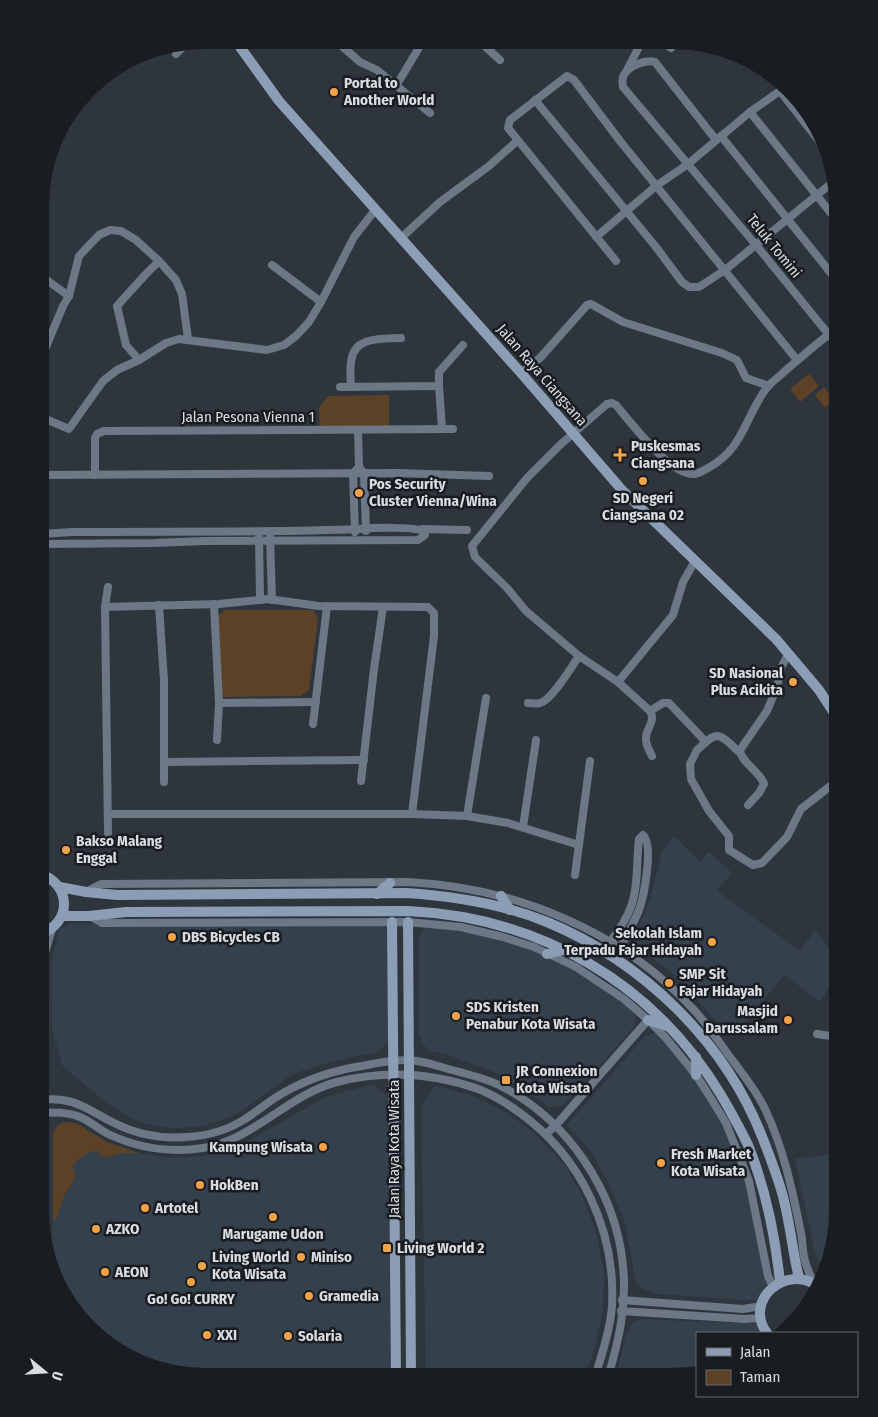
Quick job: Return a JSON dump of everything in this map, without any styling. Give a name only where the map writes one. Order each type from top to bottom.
[{"type":"street","name":"Jalan Raya Ciangsana","points":[[242,49],[279,101],[521,373],[622,490],[776,639],[819,690],[829,705]]},
{"type":"street","points":[[345,49],[360,62],[377,70],[430,114]]},
{"type":"street","points":[[396,86],[418,49]]},
{"type":"street","points":[[488,49],[500,60]]},
{"type":"street","points":[[626,71],[638,49]]},
{"type":"street","points":[[626,71],[646,61],[659,64],[829,271]]},
{"type":"street","name":"Teluk Tomini","points":[[626,71],[623,87],[829,332]]},
{"type":"street","points":[[616,261],[508,128],[508,123],[566,76],[572,78],[656,186],[798,360]]},
{"type":"street","points":[[596,237],[656,186],[688,164],[750,112],[780,91]]},
{"type":"street","points":[[535,100],[686,285],[694,288],[699,287],[725,270],[828,187]]},
{"type":"street","points":[[750,112],[829,211]]},
{"type":"street","points":[[401,238],[440,202],[488,166],[517,141]]},
{"type":"street","points":[[49,421],[69,430],[103,381],[117,370],[139,360],[166,343],[179,339],[188,339],[267,350],[284,345],[296,336],[309,322],[354,237],[374,210]]},
{"type":"street","points":[[49,340],[69,296],[79,256],[99,236],[110,230],[121,231],[136,240],[176,280],[182,294],[188,339]]},
{"type":"street","points":[[139,360],[126,344],[117,306],[124,296],[159,261]]},
{"type":"street","points":[[272,265],[321,302]]},
{"type":"street","points":[[49,282],[69,296]]},
{"type":"street","points":[[521,373],[540,358],[587,304],[591,304],[623,322],[737,360],[746,378],[769,386]]},
{"type":"street","points":[[351,386],[349,368],[352,355],[359,346],[369,339],[401,338]]},
{"type":"street","points":[[652,756],[646,743],[646,737],[653,719],[650,711],[618,682],[579,656],[526,611],[507,588],[475,558],[472,546],[527,478],[573,433],[607,404],[612,403],[616,405],[645,439],[675,468],[687,474],[696,474],[712,466],[732,448],[741,436],[769,386],[798,360],[829,342]]},
{"type":"street","points":[[442,429],[439,372],[462,345]]},
{"type":"street","points":[[340,387],[439,386]]},
{"type":"street","name":"Jalan Pesona Vienna 1","points":[[95,475],[95,438],[97,434],[104,431],[453,429]]},
{"type":"street","points":[[358,430],[367,539]]},
{"type":"street","points":[[49,474],[353,473],[362,470],[489,476]]},
{"type":"street","points":[[353,473],[356,540]]},
{"type":"street","points":[[49,533],[366,528],[467,530]]},
{"type":"street","points":[[49,544],[154,543],[205,540],[418,540],[425,535],[422,529]]},
{"type":"street","points":[[258,531],[260,600]]},
{"type":"street","points":[[270,531],[272,600]]},
{"type":"street","points":[[618,682],[673,616],[683,582],[695,561]]},
{"type":"street","points":[[108,587],[105,607],[108,833]]},
{"type":"street","points":[[105,607],[214,604],[260,600],[327,606],[428,607],[434,612],[434,636],[412,814]]},
{"type":"street","points":[[214,604],[219,703],[217,740]]},
{"type":"street","points":[[159,605],[164,681],[164,782]]},
{"type":"street","points":[[313,724],[327,606]]},
{"type":"street","points":[[361,781],[383,607]]},
{"type":"street","points":[[739,752],[767,711],[777,687],[781,668],[786,658],[790,655]]},
{"type":"street","points":[[528,703],[540,703],[546,699],[565,678],[579,656]]},
{"type":"street","points":[[467,816],[486,698]]},
{"type":"street","points":[[219,703],[316,702]]},
{"type":"street","points":[[650,711],[663,703],[669,703],[706,742]]},
{"type":"street","points":[[748,805],[764,784],[762,778],[739,752],[721,737],[712,735],[697,750],[690,764],[691,779],[708,811],[729,836],[729,850],[753,865],[762,863],[787,836],[801,809],[829,787]]},
{"type":"street","points":[[524,827],[536,740]]},
{"type":"street","points":[[164,762],[364,760]]},
{"type":"street","points":[[575,875],[590,761]]},
{"type":"street","points":[[108,814],[412,814],[467,816],[524,827],[579,845]]},
{"type":"street","points":[[610,942],[631,907],[638,839],[643,835],[647,842],[647,868],[641,902],[634,923],[620,948]]},
{"type":"street","points":[[49,877],[60,887],[64,905],[62,916],[52,929],[49,939]]},
{"type":"street","points":[[377,894],[390,883]]},
{"type":"street","points":[[86,892],[102,884],[440,883],[502,896],[576,923],[620,948],[669,985],[715,1035],[748,1080],[766,1110],[790,1178],[805,1261],[814,1280]]},
{"type":"street","points":[[60,887],[117,895],[438,895],[510,910],[545,921],[570,932],[637,973],[686,1019],[725,1066],[751,1112],[763,1138],[782,1194],[799,1278]]},
{"type":"street","points":[[502,896],[510,910]]},
{"type":"street","points":[[62,916],[89,916],[126,912],[437,912],[506,926],[538,937],[564,950],[601,970],[626,987],[651,1008],[696,1057],[736,1120],[748,1146],[765,1197],[777,1258],[776,1284]]},
{"type":"street","points":[[89,916],[102,923],[408,922],[462,927],[503,936],[576,967],[601,982],[648,1020],[666,1038],[696,1075],[726,1123],[749,1181],[768,1276],[776,1284]]},
{"type":"street","name":"Jalan Raya Kota Wisata","points":[[392,922],[395,1060],[396,1368]]},
{"type":"street","name":"Jalan Raya Kota Wisata","points":[[408,922],[411,1368]]},
{"type":"street","points":[[547,954],[564,950]]},
{"type":"street","points":[[601,970],[611,956]]},
{"type":"street","points":[[661,994],[669,985]]},
{"type":"street","points":[[648,1020],[670,1028]]},
{"type":"street","points":[[546,1134],[648,1020]]},
{"type":"street","points":[[818,1034],[829,1036]]},
{"type":"street","points":[[696,1057],[696,1075]]},
{"type":"street","points":[[49,1100],[66,1100],[84,1106],[112,1122],[143,1134],[163,1138],[186,1138],[230,1127],[244,1120],[283,1093],[307,1082],[360,1066],[395,1060],[409,1060],[471,1074],[498,1084],[556,1125],[593,1173],[610,1206],[624,1267],[624,1311],[611,1368]]},
{"type":"street","points":[[49,1113],[65,1113],[80,1117],[106,1133],[140,1146],[162,1150],[205,1148],[238,1136],[289,1104],[336,1082],[378,1075],[409,1075],[449,1080],[483,1091],[507,1104],[546,1134],[583,1181],[596,1208],[606,1240],[611,1268],[612,1300],[612,1310],[598,1368]]},
{"type":"street","points":[[767,1332],[761,1318],[761,1306],[766,1296],[776,1284],[790,1278],[799,1278],[812,1283]]},
{"type":"street","points":[[612,1300],[743,1309],[761,1306]]},
{"type":"street","points":[[396,1309],[411,1308]]},
{"type":"street","points":[[612,1310],[735,1319],[761,1318]]},
{"type":"shaded area","name":"Sekolah Islam Terpadu Fajar Hidayah","points":[[674,836],[700,861],[709,852],[732,873],[717,891],[800,951],[815,930],[829,948],[829,988],[820,1002],[785,975],[731,1037],[667,969],[638,947],[635,937],[650,899],[662,851]]},
{"type":"shaded area","points":[[380,923],[389,932],[391,1033],[388,1043],[377,1052],[330,1062],[293,1074],[240,1112],[220,1121],[198,1127],[168,1128],[136,1121],[105,1102],[62,1065],[52,1028],[51,963],[59,930],[69,924]]},
{"type":"shaded area","points":[[424,927],[479,930],[560,958],[631,1007],[636,1016],[634,1027],[563,1106],[549,1107],[524,1089],[495,1072],[431,1051],[423,1045],[419,1033],[419,937]]},
{"type":"shaded area","points":[[655,1033],[667,1037],[704,1085],[734,1144],[754,1199],[767,1285],[761,1301],[655,1294],[642,1288],[635,1281],[624,1220],[610,1186],[591,1151],[567,1125],[645,1036]]},
{"type":"shaded area","points":[[373,1084],[387,1096],[393,1368],[184,1367],[164,1363],[145,1356],[110,1336],[94,1323],[70,1290],[57,1262],[52,1243],[53,1133],[58,1125],[64,1122],[76,1123],[107,1142],[139,1153],[171,1158],[205,1156],[252,1139],[325,1097]]},
{"type":"shaded area","points":[[435,1085],[473,1096],[508,1113],[538,1136],[565,1166],[581,1193],[596,1231],[604,1272],[603,1312],[595,1348],[587,1368],[426,1368],[421,1107]]},
{"type":"shaded area","points":[[829,1154],[829,1222],[821,1263],[815,1254],[795,1159]]},
{"type":"shaded area","points":[[642,1319],[760,1324],[759,1332],[696,1332],[696,1367],[618,1368],[626,1334],[633,1322]]},
{"type":"green space","points":[[809,374],[819,386],[800,402],[790,389]]},
{"type":"green space","points":[[824,387],[829,394],[829,404],[825,408],[815,395]]},
{"type":"green space","points":[[389,395],[389,431],[320,431],[319,408],[328,396]]},
{"type":"green space","points":[[225,610],[312,610],[315,612],[318,619],[309,690],[301,696],[224,697],[219,693],[217,616]]},
{"type":"green space","points":[[64,1122],[76,1123],[107,1142],[139,1153],[121,1153],[109,1157],[99,1155],[98,1150],[80,1158],[72,1168],[75,1172],[74,1180],[64,1196],[56,1220],[53,1220],[53,1133],[58,1125]]},
{"type":"place","name":"Portal to Another World","points":[[334,92]]},
{"type":"place","name":"Puskesmas Ciangsana","points":[[620,455]]},
{"type":"place","name":"SD Negeri Ciangsana 02","points":[[643,481]]},
{"type":"place","name":"Pos Security Cluster Vienna/Wina","points":[[359,493]]},
{"type":"place","name":"SD Nasional Plus Acikita","points":[[793,682]]},
{"type":"place","name":"Bakso Malang Enggal","points":[[66,850]]},
{"type":"place","name":"DBS Bicycles CB","points":[[172,937]]},
{"type":"place","name":"Sekolah Islam Terpadu Fajar Hidayah","points":[[712,942]]},
{"type":"place","name":"SMP Sit Fajar Hidayah","points":[[669,983]]},
{"type":"place","name":"SDS Kristen Penabur Kota Wisata","points":[[456,1016]]},
{"type":"place","name":"Masjid Darussalam","points":[[788,1020]]},
{"type":"place","name":"JR Connexion Kota Wisata","points":[[506,1080]]},
{"type":"place","name":"Kampung Wisata","points":[[323,1147]]},
{"type":"place","name":"Fresh Market Kota Wisata","points":[[661,1163]]},
{"type":"place","name":"HokBen","points":[[200,1185]]},
{"type":"place","name":"Artotel","points":[[145,1208]]},
{"type":"place","name":"Marugame Udon","points":[[273,1217]]},
{"type":"place","name":"AZKO","points":[[96,1229]]},
{"type":"place","name":"Living World 2","points":[[387,1248]]},
{"type":"place","name":"Miniso","points":[[301,1257]]},
{"type":"place","name":"Living World Kota Wisata","points":[[202,1266]]},
{"type":"place","name":"AEON","points":[[105,1272]]},
{"type":"place","name":"Go! Go! CURRY","points":[[191,1282]]},
{"type":"place","name":"Gramedia","points":[[309,1296]]},
{"type":"place","name":"XXI","points":[[207,1335]]},
{"type":"place","name":"Solaria","points":[[288,1336]]}]
